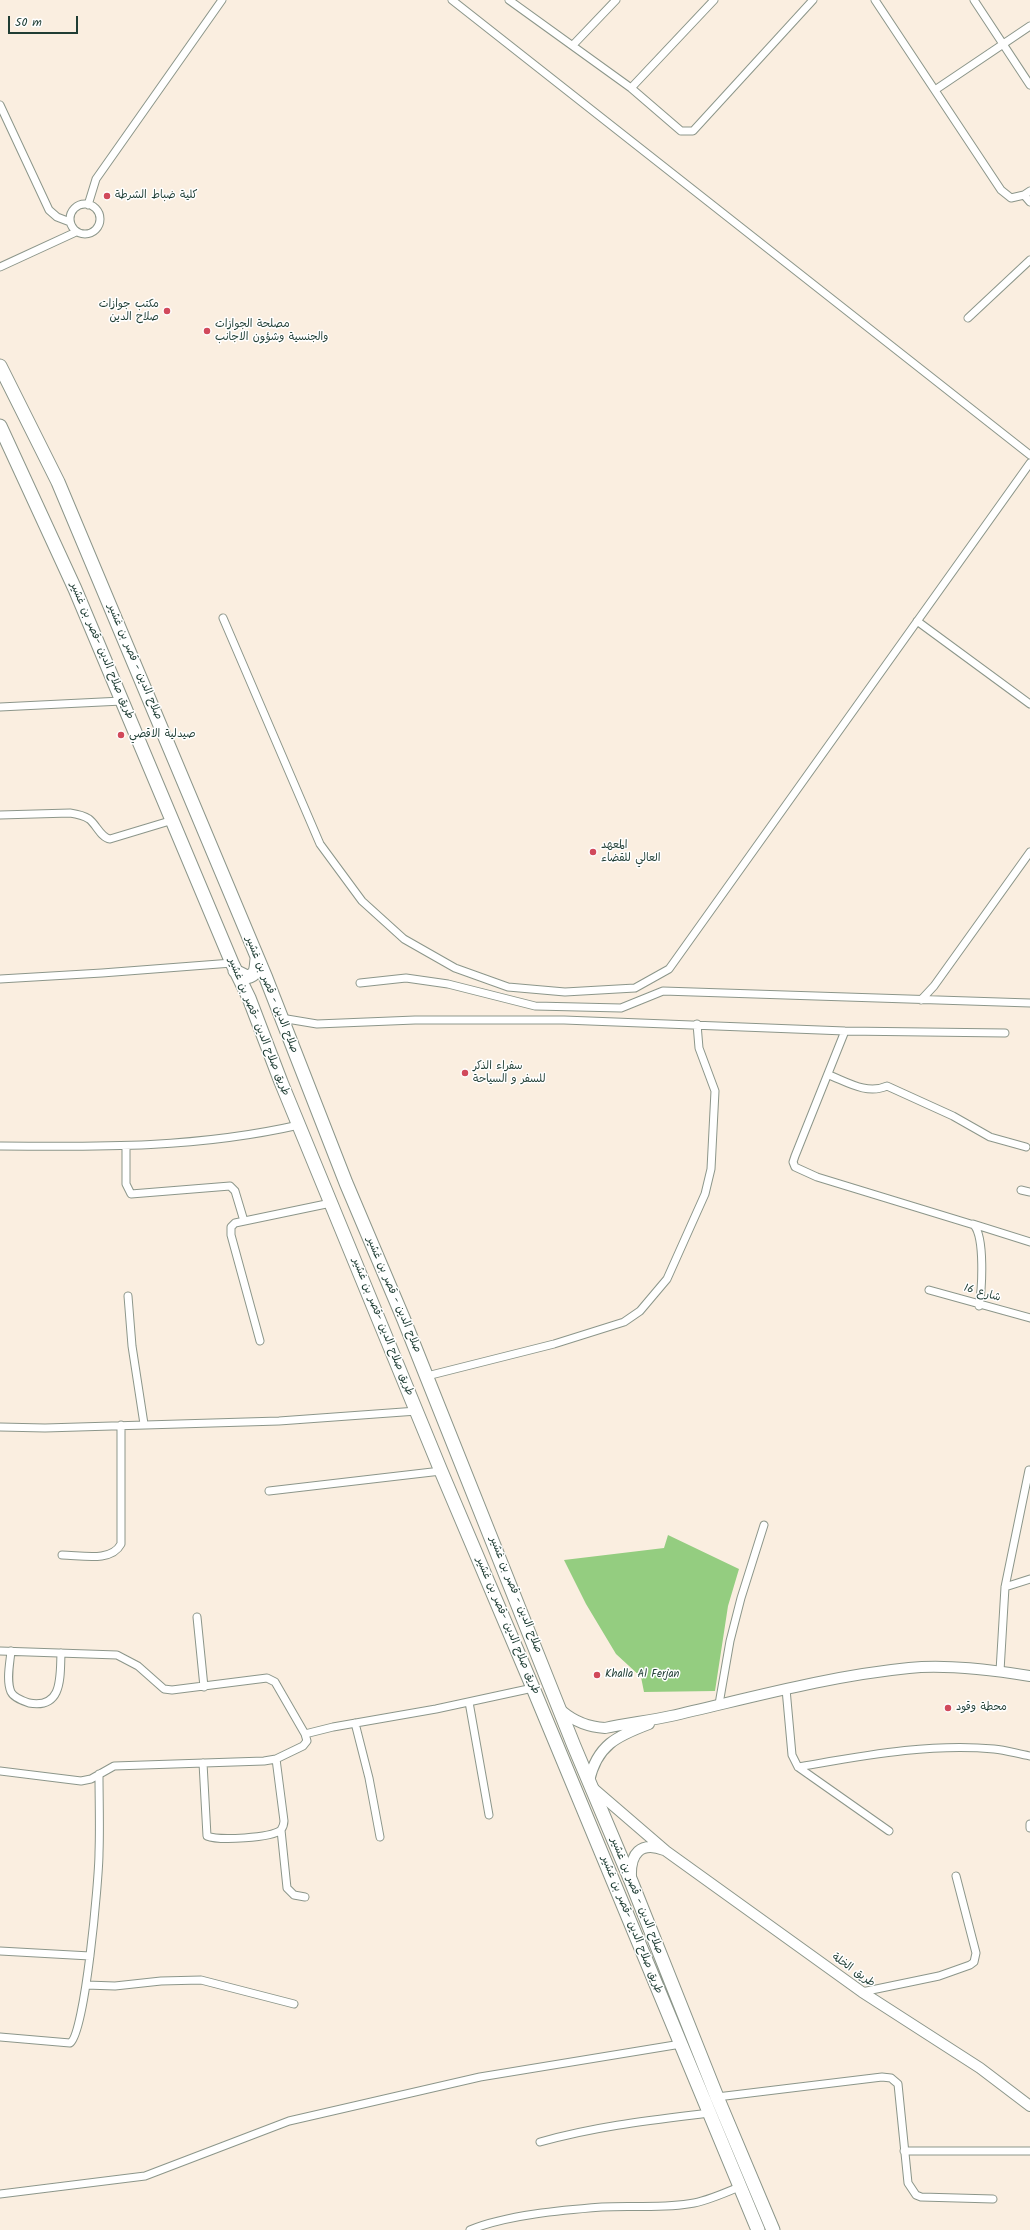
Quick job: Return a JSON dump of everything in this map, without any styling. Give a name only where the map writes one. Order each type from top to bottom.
[{"type":"highway","name":"صلاح الدين - قصر بن غشير","points":[[0,366],[60,488],[257,959],[346,1183],[427,1376],[717,2097],[773,2230]]},
{"type":"highway","name":"طريق صلاح الدين -قصر بن غشير","points":[[0,426],[76,589],[234,967],[249,998],[299,1125],[441,1471],[534,1688],[758,2230]]},
{"type":"highway","points":[[234,967],[247,977],[256,971],[257,959]]},
{"type":"highway","points":[[265,1040],[266,1032],[271,1026],[283,1023]]},
{"type":"street","points":[[88,205],[96,179],[222,0]]},
{"type":"street","points":[[452,0],[1030,455]]},
{"type":"street","points":[[573,45],[616,0]]},
{"type":"street","points":[[631,88],[714,0]]},
{"type":"street","points":[[512,1],[631,88],[681,131],[693,131],[813,0]]},
{"type":"street","points":[[875,0],[1001,190],[1011,198],[1027,193],[1030,202]]},
{"type":"street","points":[[974,0],[1030,85]]},
{"type":"street","points":[[935,90],[1030,26]]},
{"type":"street","points":[[0,105],[49,210],[57,217],[70,222],[76,232]]},
{"type":"street","points":[[0,268],[76,232],[87,234],[97,228],[99,217],[97,212],[88,205],[77,207],[73,211],[70,222]]},
{"type":"street","points":[[968,318],[1030,260]]},
{"type":"street","points":[[223,618],[320,844],[362,902],[408,942],[455,968],[508,987],[565,992],[635,988],[669,969],[1030,463]]},
{"type":"street","points":[[917,621],[1030,704]]},
{"type":"street","points":[[0,707],[122,701]]},
{"type":"street","points":[[0,814],[81,814],[89,819],[105,837],[110,839],[173,820]]},
{"type":"street","points":[[920,1000],[934,986],[1030,852]]},
{"type":"street","points":[[0,979],[234,967]]},
{"type":"street","points":[[360,983],[406,978],[448,984],[535,1006],[621,1008],[663,991],[1030,1003]]},
{"type":"street","points":[[283,1023],[317,1024],[415,1020],[564,1020],[845,1031],[1005,1033]]},
{"type":"street","points":[[427,1376],[554,1344],[624,1322],[640,1310],[659,1290],[667,1278],[705,1194],[711,1169],[715,1091],[699,1048],[696,1024]]},
{"type":"street","points":[[845,1031],[795,1156],[793,1162],[795,1167],[824,1179],[944,1217],[970,1223],[1030,1242]]},
{"type":"street","points":[[829,1074],[869,1090],[879,1090],[887,1086],[952,1116],[990,1137],[1026,1147]]},
{"type":"street","points":[[0,1146],[126,1147],[186,1143],[261,1134],[299,1125]]},
{"type":"street","points":[[126,1147],[126,1184],[131,1194],[230,1186],[235,1191],[244,1221]]},
{"type":"street","points":[[1020,1190],[1030,1192]]},
{"type":"street","points":[[260,1342],[231,1236],[233,1225],[244,1221],[331,1203]]},
{"type":"street","points":[[970,1223],[976,1228],[983,1275],[979,1306]]},
{"type":"street","name":"شارع 16","points":[[929,1290],[979,1306],[1030,1318]]},
{"type":"street","points":[[128,1296],[132,1346],[144,1424]]},
{"type":"street","points":[[0,1427],[46,1428],[279,1421],[417,1411]]},
{"type":"street","points":[[62,1555],[108,1556],[118,1550],[121,1544],[121,1425]]},
{"type":"street","points":[[1000,1671],[1005,1587],[1029,1470]]},
{"type":"street","points":[[270,1491],[441,1471]]},
{"type":"street","points":[[719,1704],[730,1641],[739,1605],[764,1525]]},
{"type":"street","points":[[1005,1587],[1030,1579]]},
{"type":"street","points":[[197,1617],[204,1687]]},
{"type":"street","points":[[0,1651],[117,1655],[138,1666],[164,1689],[204,1687],[264,1678],[270,1679],[275,1682],[305,1734],[307,1741],[303,1746],[276,1759],[114,1766],[82,1781],[0,1771]]},
{"type":"street","points":[[10,1651],[9,1683],[11,1692],[18,1699],[44,1704],[51,1701],[57,1690],[61,1653]]},
{"type":"street","points":[[590,1784],[597,1758],[620,1735],[669,1717],[719,1704],[834,1679],[910,1668],[1000,1671],[1030,1676]]},
{"type":"street","points":[[305,1734],[534,1688]]},
{"type":"street","points":[[786,1689],[792,1755],[798,1767],[890,1831]]},
{"type":"street","points":[[470,1702],[489,1815]]},
{"type":"street","points":[[562,1711],[577,1722],[595,1727],[669,1717]]},
{"type":"street","points":[[355,1723],[369,1778],[380,1837]]},
{"type":"street","points":[[798,1767],[893,1751],[931,1748],[994,1749],[1030,1756]]},
{"type":"street","points":[[276,1759],[284,1821],[281,1830],[287,1888],[294,1895],[305,1897]]},
{"type":"street","points":[[203,1763],[207,1836],[245,1838],[281,1830]]},
{"type":"street","points":[[0,2037],[72,2043],[77,2035],[90,1956],[99,1855],[99,1774]]},
{"type":"street","name":"طريق الخلة","points":[[590,1784],[666,1851],[862,1992],[980,2068],[1030,2106]]},
{"type":"street","name":"طريق الخلة","points":[[631,1881],[631,1860],[635,1854],[649,1847],[666,1851]]},
{"type":"street","points":[[862,1992],[939,1976],[970,1965],[974,1962],[976,1953],[956,1876]]},
{"type":"street","points":[[0,1951],[90,1956]]},
{"type":"street","points":[[86,1985],[115,1986],[160,1981],[201,1980],[226,1985],[248,1993],[294,2004]]},
{"type":"street","points":[[0,2194],[145,2176],[289,2121],[480,2076],[681,2044]]},
{"type":"street","points":[[717,2097],[882,2077],[891,2078],[898,2084],[908,2183],[916,2195],[993,2199]]},
{"type":"street","points":[[540,2142],[575,2132],[616,2124],[709,2113]]},
{"type":"street","points":[[904,2151],[1030,2151]]},
{"type":"street","points":[[470,2230],[482,2225],[537,2214],[603,2207],[672,2207],[695,2203],[739,2187]]},
{"type":"green space","points":[[668,1535],[739,1569],[728,1606],[715,1691],[644,1692],[641,1677],[616,1654],[586,1604],[564,1560],[664,1548]]},
{"type":"place","name":"كلية ضباط الشرطة","points":[[107,196]]},
{"type":"place","name":"مكتب جوازات صلاح الدين","points":[[167,311]]},
{"type":"place","name":"مصلحة الجوازات والجنسية وشؤون الاجانب","points":[[207,331]]},
{"type":"place","name":"صيدلية الاقصي","points":[[121,735]]},
{"type":"place","name":"المعهد العالي للقضاء","points":[[593,852]]},
{"type":"place","name":"سفراء الذكر للسفر و السياحة","points":[[465,1073]]},
{"type":"place","name":"Khalla Al Ferjan","points":[[597,1675]]},
{"type":"place","name":"محطة وقود","points":[[948,1708]]}]
